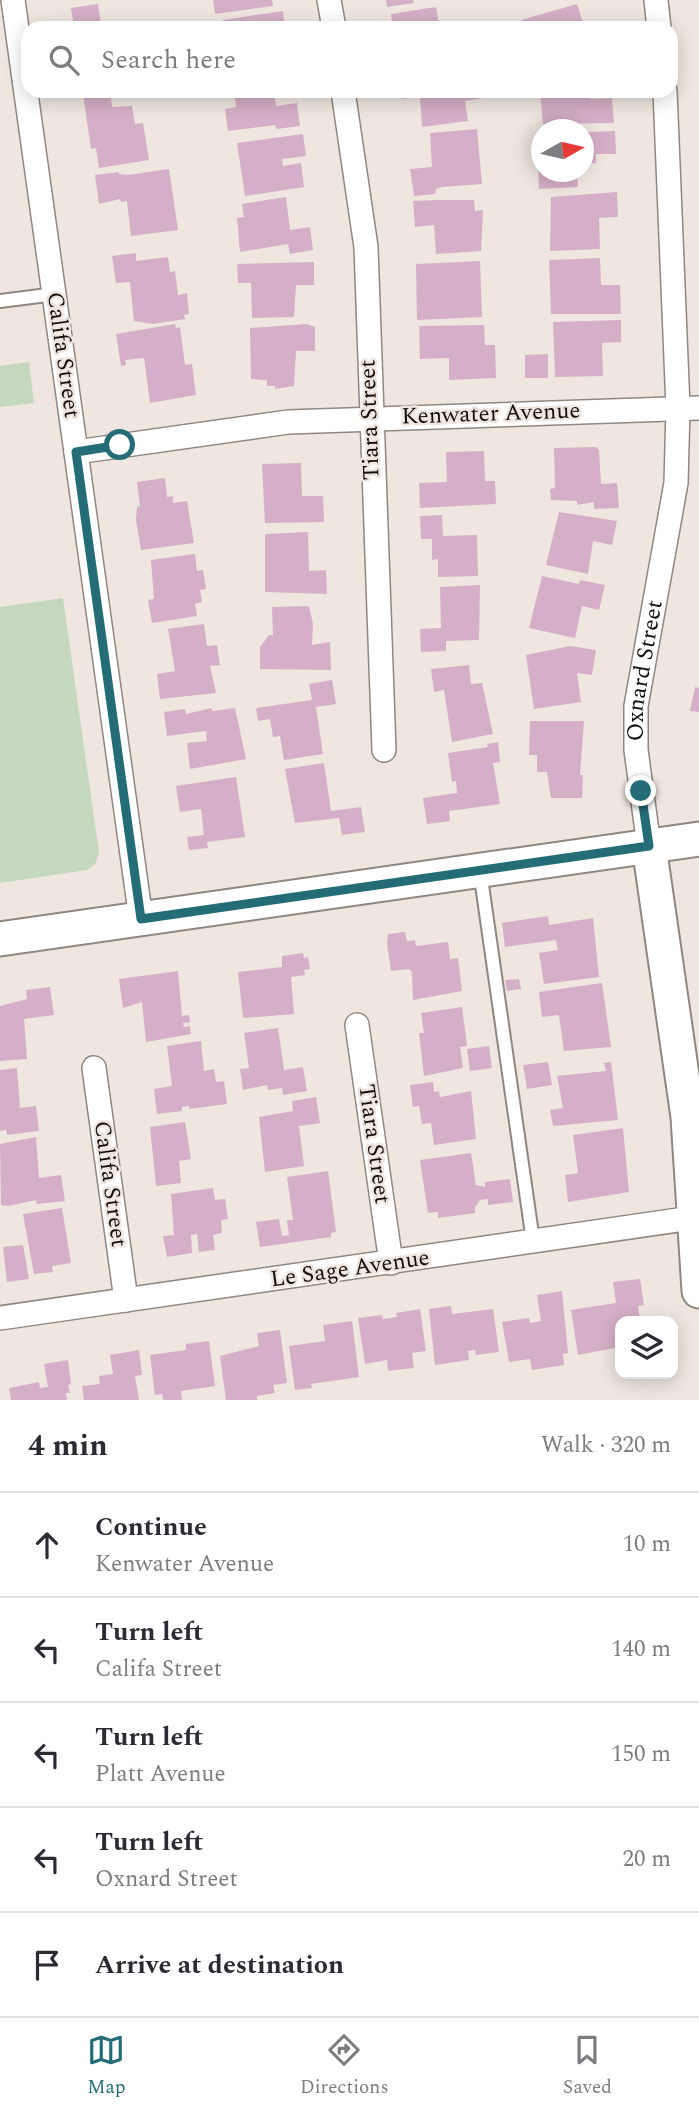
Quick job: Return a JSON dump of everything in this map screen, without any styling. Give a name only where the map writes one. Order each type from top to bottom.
[{"type":"main road","points":[[0,939],[699,839]]},
{"type":"main road","name":"Oxnard Street","points":[[649,846],[688,1117],[698,1218],[699,1291]]},
{"type":"street","name":"Califa Street","points":[[13,0],[21,56]]},
{"type":"street","points":[[329,0],[333,21]]},
{"type":"street","points":[[656,0],[658,21]]},
{"type":"street","name":"Califa Street","points":[[27,98],[141,919]]},
{"type":"street","name":"Tiara Street","points":[[344,98],[366,247],[370,418],[384,750]]},
{"type":"street","name":"Oxnard Street","points":[[649,846],[636,750],[636,706],[688,408],[666,98]]},
{"type":"street","name":"Kenwater Avenue","points":[[76,452],[260,425],[370,418],[688,408]]},
{"type":"street","name":"Tiara Street","points":[[357,1025],[391,1264]]},
{"type":"street","name":"Califa Street","points":[[94,1068],[126,1300]]},
{"type":"street","name":"Le Sage Avenue","points":[[0,1318],[698,1218]]},
{"type":"lane","points":[[0,301],[55,294]]},
{"type":"lane","points":[[480,870],[533,1241]]},
{"type":"green space","points":[[29,362],[34,403],[0,407],[0,366]]},
{"type":"green space","points":[[63,598],[99,853],[95,864],[87,870],[0,883],[0,607]]},
{"type":"building","points":[[213,0],[272,0],[273,6],[215,14]]},
{"type":"building","points":[[386,0],[413,0],[414,3],[387,7]]},
{"type":"building","points":[[98,4],[100,21],[73,21],[71,8]]},
{"type":"building","points":[[577,4],[582,21],[521,21]]},
{"type":"building","points":[[436,7],[438,21],[392,21],[391,14]]},
{"type":"building","points":[[283,11],[284,21],[223,21]]},
{"type":"building","points":[[84,98],[111,98],[112,107],[132,106],[135,124],[143,123],[149,160],[99,168],[96,148],[91,149]]},
{"type":"building","points":[[235,98],[275,98],[276,106],[297,103],[300,126],[276,129],[275,125],[228,131],[225,109],[236,107]]},
{"type":"building","points":[[420,98],[483,98],[465,101],[468,121],[422,127]]},
{"type":"building","points":[[541,98],[612,98],[614,123],[594,123],[594,119],[543,119]]},
{"type":"building","points":[[477,129],[482,184],[442,187],[436,189],[435,194],[414,196],[410,169],[432,167],[430,133]]},
{"type":"building","points":[[615,131],[616,154],[596,154],[594,163],[594,132]]},
{"type":"building","points":[[303,134],[306,156],[282,159],[283,166],[301,163],[304,187],[245,196],[237,143]]},
{"type":"building","points":[[169,169],[178,230],[131,236],[127,201],[121,202],[120,199],[99,204],[95,175],[119,172],[128,175]]},
{"type":"building","points":[[539,182],[578,182],[578,187],[539,189]]},
{"type":"building","points":[[617,192],[618,217],[599,218],[600,249],[550,251],[551,197]]},
{"type":"building","points":[[286,197],[290,230],[310,227],[313,250],[290,254],[288,244],[240,252],[237,218],[244,217],[242,204]]},
{"type":"building","points":[[474,200],[475,211],[483,210],[481,251],[436,254],[434,225],[415,227],[413,201]]},
{"type":"building","points":[[136,253],[136,261],[168,257],[170,272],[175,271],[178,295],[187,293],[189,314],[184,315],[185,319],[153,324],[134,321],[130,282],[116,283],[112,256]]},
{"type":"building","points":[[600,258],[601,285],[620,285],[621,314],[551,314],[549,260]]},
{"type":"building","points":[[480,261],[482,317],[417,320],[416,264]]},
{"type":"building","points":[[314,262],[314,285],[296,285],[294,317],[252,318],[251,283],[238,283],[237,264]]},
{"type":"building","points":[[621,320],[621,342],[602,343],[603,376],[555,377],[553,322]]},
{"type":"building","points":[[175,324],[176,328],[180,327],[185,365],[192,364],[196,395],[150,403],[144,358],[125,360],[126,365],[121,366],[116,334]]},
{"type":"building","points":[[307,324],[315,327],[315,351],[296,351],[294,386],[275,389],[275,386],[267,386],[267,380],[251,379],[250,328]]},
{"type":"building","points":[[484,325],[485,345],[495,345],[496,378],[449,380],[449,358],[420,359],[419,326]]},
{"type":"building","points":[[548,354],[548,378],[525,378],[525,355]]},
{"type":"building","points":[[596,447],[599,450],[601,484],[617,483],[619,508],[594,509],[594,502],[577,505],[577,501],[551,500],[550,489],[555,488],[554,448]]},
{"type":"building","points":[[484,451],[485,481],[495,481],[496,504],[420,508],[419,483],[447,482],[446,452]]},
{"type":"building","points":[[301,463],[302,496],[323,496],[324,522],[265,523],[262,464]]},
{"type":"building","points":[[165,478],[167,497],[173,496],[173,503],[187,501],[194,543],[141,550],[136,520],[137,507],[140,506],[137,482]]},
{"type":"building","points":[[559,512],[617,521],[612,545],[593,541],[588,574],[546,565]]},
{"type":"building","points":[[442,515],[443,536],[477,535],[478,576],[438,577],[438,559],[432,560],[432,539],[421,539],[420,516]]},
{"type":"building","points":[[308,532],[309,571],[326,570],[327,594],[265,592],[265,534]]},
{"type":"building","points":[[195,554],[197,571],[203,570],[206,589],[200,590],[202,602],[195,604],[197,616],[152,623],[148,600],[154,599],[151,560]]},
{"type":"building","points":[[542,576],[579,584],[580,580],[605,585],[599,610],[582,606],[575,638],[529,628]]},
{"type":"building","points":[[480,585],[479,640],[446,641],[446,651],[421,652],[420,629],[441,628],[440,587]]},
{"type":"building","points":[[309,606],[313,624],[312,645],[330,642],[331,670],[260,669],[260,647],[269,635],[273,635],[272,607]]},
{"type":"building","points":[[204,624],[207,646],[217,645],[220,665],[210,666],[216,693],[160,699],[157,674],[175,671],[168,629]]},
{"type":"building","points":[[570,646],[596,650],[592,675],[577,673],[581,702],[534,709],[526,655]]},
{"type":"building","points":[[469,665],[471,684],[482,683],[493,734],[452,742],[444,690],[434,692],[431,669]]},
{"type":"building","points":[[332,680],[336,704],[316,707],[323,754],[284,760],[280,736],[273,737],[270,719],[258,721],[256,708],[312,700],[309,684]]},
{"type":"building","points":[[695,687],[699,688],[699,712],[690,711]]},
{"type":"building","points":[[212,708],[212,711],[235,708],[246,759],[190,769],[187,743],[207,741],[206,731],[167,736],[164,712],[185,709],[186,714]]},
{"type":"building","points":[[530,721],[584,721],[580,775],[583,775],[582,798],[551,798],[547,772],[537,772],[537,755],[529,755]]},
{"type":"building","points":[[498,742],[500,762],[493,763],[500,804],[449,811],[450,821],[427,824],[423,798],[457,793],[456,781],[452,782],[448,753],[488,747],[487,744]]},
{"type":"building","points":[[324,763],[331,811],[361,807],[365,832],[342,835],[339,818],[295,823],[285,769]]},
{"type":"building","points":[[236,777],[245,837],[207,842],[208,848],[189,850],[187,837],[204,835],[201,809],[180,812],[176,786]]},
{"type":"building","points":[[548,916],[549,925],[593,918],[599,977],[544,984],[539,953],[558,950],[556,940],[505,947],[502,923]]},
{"type":"building","points":[[405,932],[407,941],[415,940],[416,946],[448,942],[450,959],[458,958],[462,991],[413,1000],[412,972],[409,969],[391,971],[387,944],[388,934]]},
{"type":"building","points":[[303,953],[304,958],[308,957],[310,969],[304,970],[305,975],[291,977],[294,1014],[243,1018],[238,972],[282,967],[282,956]]},
{"type":"building","points":[[178,971],[182,1016],[189,1015],[190,1022],[183,1023],[184,1027],[190,1026],[191,1034],[146,1042],[142,1002],[123,1008],[119,979]]},
{"type":"building","points":[[519,979],[521,989],[507,991],[505,980]]},
{"type":"building","points":[[602,983],[611,1047],[564,1051],[559,1015],[542,1017],[539,992]]},
{"type":"building","points":[[50,987],[54,1015],[24,1019],[27,1059],[0,1061],[0,1006],[27,999],[26,990]]},
{"type":"building","points":[[462,1007],[467,1046],[460,1047],[463,1068],[424,1076],[419,1033],[424,1033],[421,1013]]},
{"type":"building","points":[[278,1028],[284,1070],[303,1067],[307,1091],[283,1095],[282,1088],[268,1090],[267,1085],[243,1090],[240,1069],[249,1068],[244,1033]]},
{"type":"building","points":[[201,1041],[204,1071],[214,1069],[216,1082],[224,1081],[227,1104],[189,1109],[189,1106],[182,1107],[182,1111],[157,1114],[154,1089],[172,1086],[167,1046]]},
{"type":"building","points":[[489,1046],[492,1068],[470,1071],[467,1049]]},
{"type":"building","points":[[548,1062],[552,1085],[527,1089],[523,1065]]},
{"type":"building","points":[[611,1062],[618,1120],[553,1126],[550,1110],[563,1108],[557,1076],[606,1071],[604,1063]]},
{"type":"building","points":[[17,1068],[20,1108],[36,1106],[39,1131],[7,1135],[6,1130],[0,1131],[0,1070]]},
{"type":"building","points":[[433,1082],[434,1092],[439,1091],[440,1097],[471,1091],[476,1139],[434,1145],[431,1123],[422,1124],[419,1106],[413,1107],[410,1085]]},
{"type":"building","points":[[316,1097],[320,1123],[299,1126],[304,1166],[265,1172],[259,1117],[293,1111],[292,1101]]},
{"type":"building","points":[[185,1122],[191,1159],[179,1161],[181,1183],[156,1186],[150,1127]]},
{"type":"building","points":[[623,1128],[629,1192],[568,1202],[565,1175],[578,1173],[573,1135]]},
{"type":"building","points":[[36,1137],[39,1178],[61,1175],[65,1201],[37,1204],[36,1200],[1,1205],[0,1144]]},
{"type":"building","points":[[471,1153],[476,1185],[485,1187],[485,1182],[510,1179],[513,1202],[488,1205],[488,1199],[480,1200],[475,1207],[475,1213],[438,1218],[438,1212],[428,1213],[420,1160]]},
{"type":"building","points":[[328,1171],[336,1232],[331,1233],[331,1237],[260,1247],[256,1222],[279,1219],[282,1236],[289,1235],[287,1220],[293,1220],[287,1177]]},
{"type":"building","points":[[213,1188],[215,1200],[225,1199],[228,1219],[221,1220],[222,1233],[213,1235],[215,1250],[199,1252],[197,1234],[191,1235],[192,1253],[167,1257],[163,1236],[174,1235],[171,1194]]},
{"type":"building","points":[[62,1208],[71,1263],[52,1266],[53,1272],[34,1274],[23,1214]]},
{"type":"building","points":[[23,1245],[29,1279],[7,1282],[3,1247]]},
{"type":"building","points":[[640,1279],[644,1305],[638,1306],[639,1316],[615,1316],[615,1348],[578,1355],[571,1310],[616,1303],[613,1282]]},
{"type":"building","points":[[562,1291],[568,1353],[563,1354],[564,1365],[532,1370],[530,1359],[509,1362],[502,1322],[529,1318],[530,1323],[541,1321],[537,1295]]},
{"type":"building","points":[[451,1306],[452,1314],[493,1309],[499,1352],[476,1355],[475,1350],[468,1351],[469,1360],[435,1365],[429,1309]]},
{"type":"building","points":[[420,1309],[426,1351],[412,1353],[414,1368],[388,1371],[387,1360],[365,1364],[358,1318],[382,1315],[383,1319],[397,1317],[396,1313]]},
{"type":"building","points":[[352,1321],[359,1377],[311,1384],[312,1388],[295,1390],[289,1346],[325,1341],[323,1325]]},
{"type":"building","points":[[280,1330],[287,1383],[273,1385],[275,1393],[257,1396],[257,1400],[226,1400],[220,1356],[259,1346],[257,1333]]},
{"type":"building","points":[[209,1341],[215,1386],[181,1391],[182,1400],[163,1400],[162,1394],[155,1395],[150,1355],[186,1350],[186,1344]]},
{"type":"building","points":[[139,1350],[142,1375],[135,1376],[139,1400],[84,1400],[82,1386],[100,1384],[99,1376],[113,1374],[110,1355]]},
{"type":"building","points":[[68,1360],[71,1384],[68,1385],[70,1393],[66,1393],[67,1400],[11,1400],[9,1388],[39,1382],[40,1388],[48,1387],[44,1364]]},
{"type":"route","points":[[120,445],[76,452],[141,919],[649,846],[641,791]]}]
